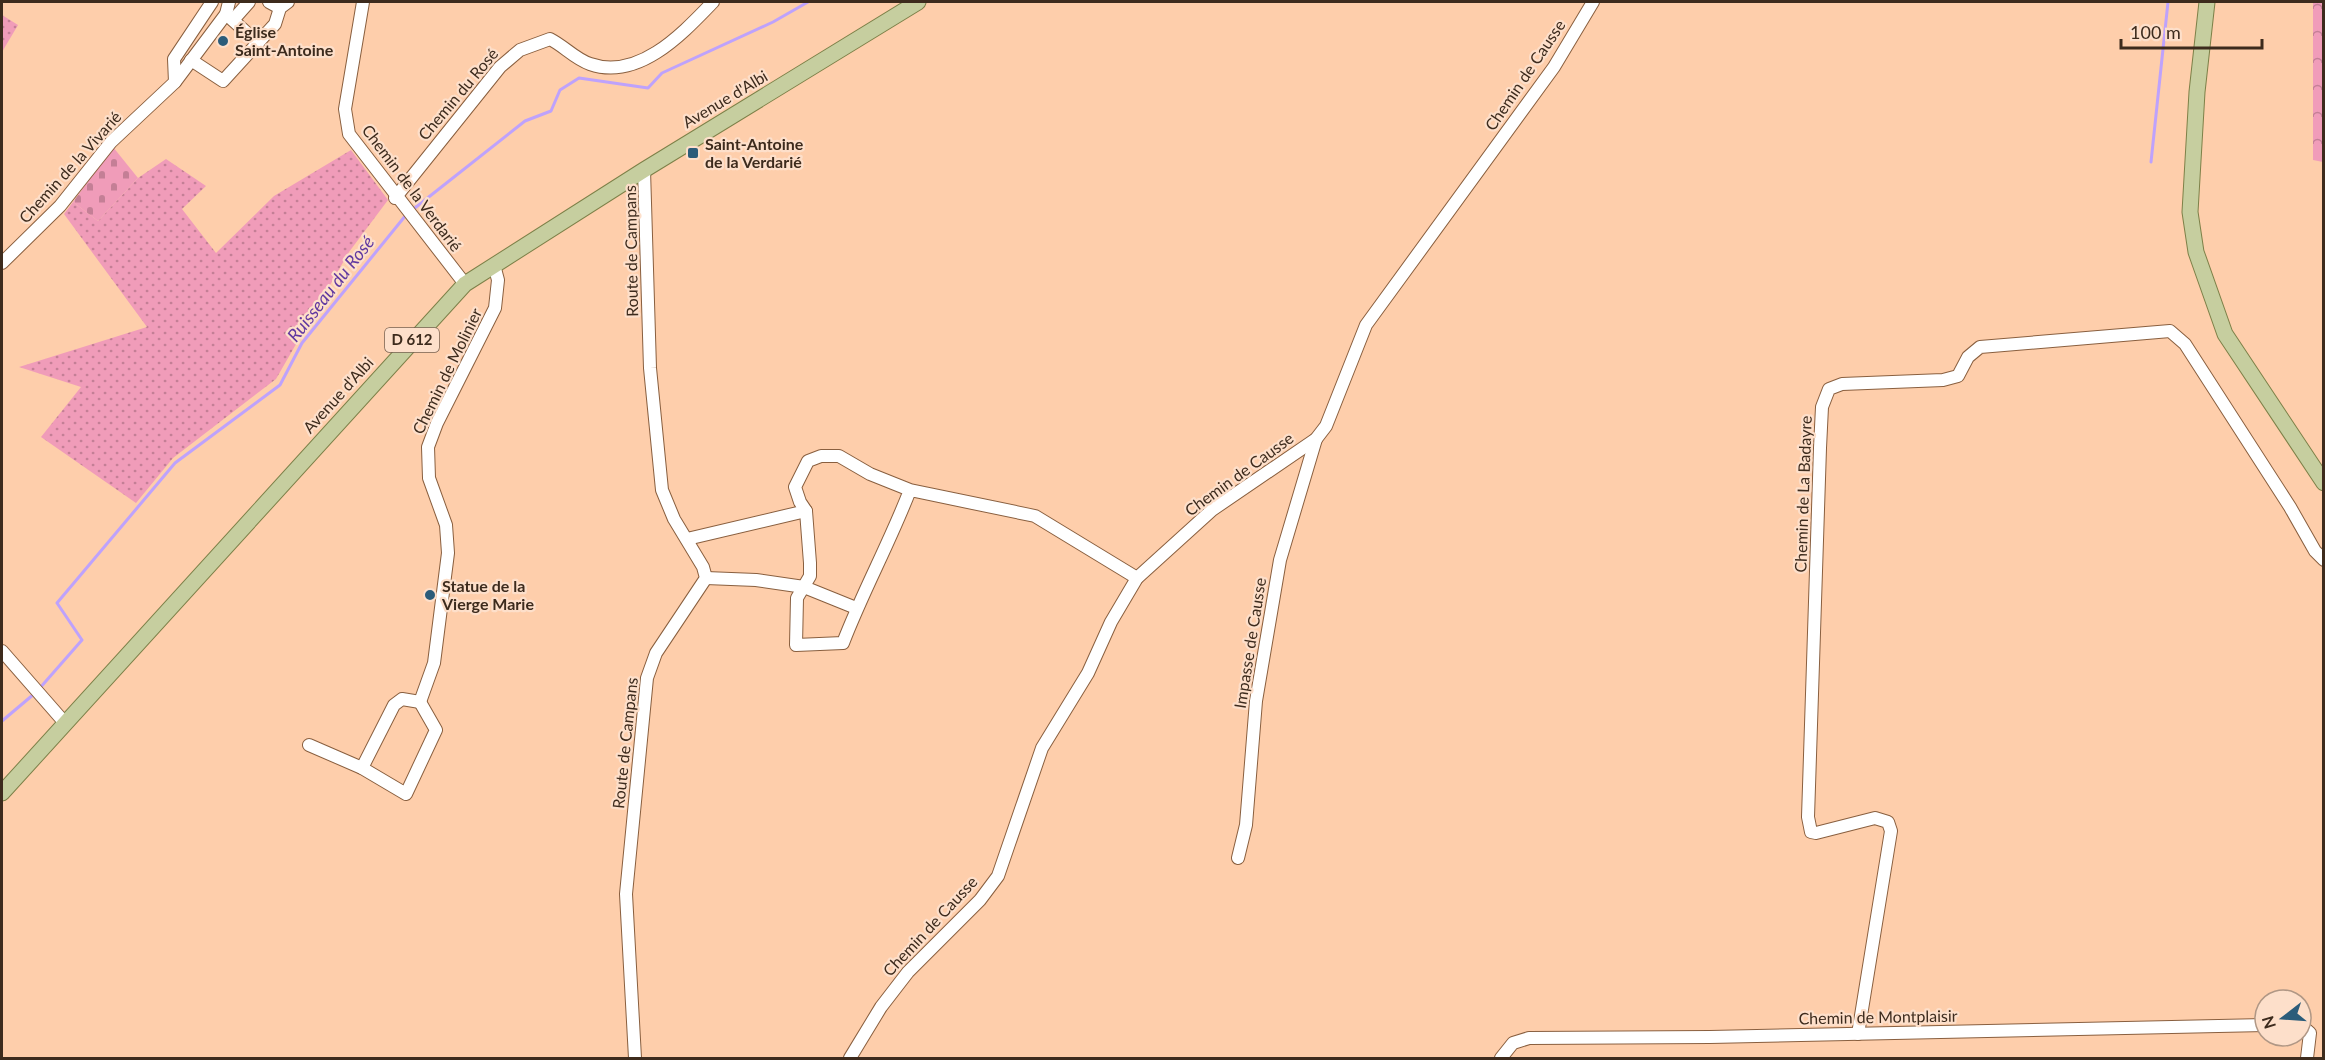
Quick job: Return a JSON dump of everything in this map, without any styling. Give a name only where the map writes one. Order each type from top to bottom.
[{"type":"main road","name":"Avenue d'Albi","points":[[2,793],[465,284],[644,170],[918,2]]},
{"type":"main road","points":[[2207,2],[2197,92],[2190,212],[2196,252],[2225,334],[2324,483]]},
{"type":"street","points":[[175,82],[174,59],[212,2]]},
{"type":"street","name":"Chemin de la Vivarié","points":[[2,263],[60,206],[111,142],[175,82],[229,12],[249,2]]},
{"type":"street","name":"Chemin de la Verdarié","points":[[363,2],[348,86],[345,122],[352,140],[395,198],[465,284]]},
{"type":"street","name":"Chemin du Rosé","points":[[395,198],[500,67],[520,50],[550,39],[592,65],[603,66],[637,61],[661,50],[689,27],[713,2]]},
{"type":"street","name":"Chemin de Causse","points":[[850,1059],[881,1007],[908,972],[980,900],[998,876],[1042,748],[1088,674],[1111,622],[1137,578],[1212,510],[1316,439],[1326,426],[1366,325],[1554,67],[1593,2]]},
{"type":"street","points":[[191,60],[223,81],[275,24],[279,4]]},
{"type":"street","points":[[229,12],[258,43]]},
{"type":"street","name":"Route de Campans","points":[[635,1059],[626,894],[647,678],[656,653],[706,578],[703,567],[674,519],[662,490],[650,368],[644,170]]},
{"type":"street","name":"Chemin de Molinier","points":[[420,702],[434,663],[448,540],[446,525],[429,478],[428,447],[437,423],[495,308],[498,280],[494,265]]},
{"type":"street","name":"Chemin de La Badayre","points":[[1858,1035],[1891,831],[1888,822],[1875,818],[1816,833],[1810,832],[1808,817],[1820,448],[1822,407],[1829,389],[1842,384],[1943,380],[1958,376],[1968,357],[1980,347],[2170,331],[2185,344],[2290,507],[2314,551],[2324,560]]},
{"type":"street","name":"Impasse de Causse","points":[[1238,858],[1246,825],[1256,701],[1280,560],[1316,439]]},
{"type":"street","points":[[910,490],[891,540],[856,608],[843,643],[796,645],[797,598],[804,587],[810,569],[806,511],[798,496],[797,479],[808,460],[821,456],[838,456],[870,474],[910,490],[1035,516],[1137,578]]},
{"type":"street","points":[[687,539],[806,511]]},
{"type":"street","points":[[706,578],[756,580],[804,587],[856,608]]},
{"type":"street","points":[[2,651],[65,723]]},
{"type":"street","points":[[309,745],[362,768],[406,794],[436,730],[420,702],[402,699],[394,705],[362,768]]},
{"type":"street","name":"Chemin de Montplaisir","points":[[1501,1059],[1513,1043],[1529,1038],[1858,1035],[2253,1025]]},
{"type":"green space","points":[[2313,2],[2323,2],[2323,162],[2313,160]]},
{"type":"green space","points":[[2,15],[18,25],[2,52]]},
{"type":"green space","points":[[113,147],[138,178],[98,221],[73,202]]},
{"type":"green space","points":[[351,150],[388,200],[349,252],[276,379],[173,458],[136,503],[41,437],[81,387],[19,367],[147,327],[64,214],[73,202],[98,221],[138,178],[166,159],[206,186],[182,209],[216,253],[274,196]]},
{"type":"waterway","name":"Ruisseau du Rosé","points":[[411,211],[525,121],[551,111],[560,90],[579,78],[648,88],[662,73],[773,22],[808,2]]},
{"type":"waterway","points":[[2151,162],[2168,2]]},
{"type":"waterway","name":"Ruisseau du Rosé","points":[[39,689],[82,640],[57,603],[175,463],[280,385],[302,343],[406,215]]},
{"type":"waterway","name":"Ruisseau du Rosé","points":[[2,721],[34,694]]},
{"type":"place","name":"Église Saint-Antoine","points":[[223,41]]},
{"type":"place","name":"Saint-Antoine de la Verdarié","points":[[693,153]]},
{"type":"place","name":"Statue de la Vierge Marie","points":[[430,595]]}]
